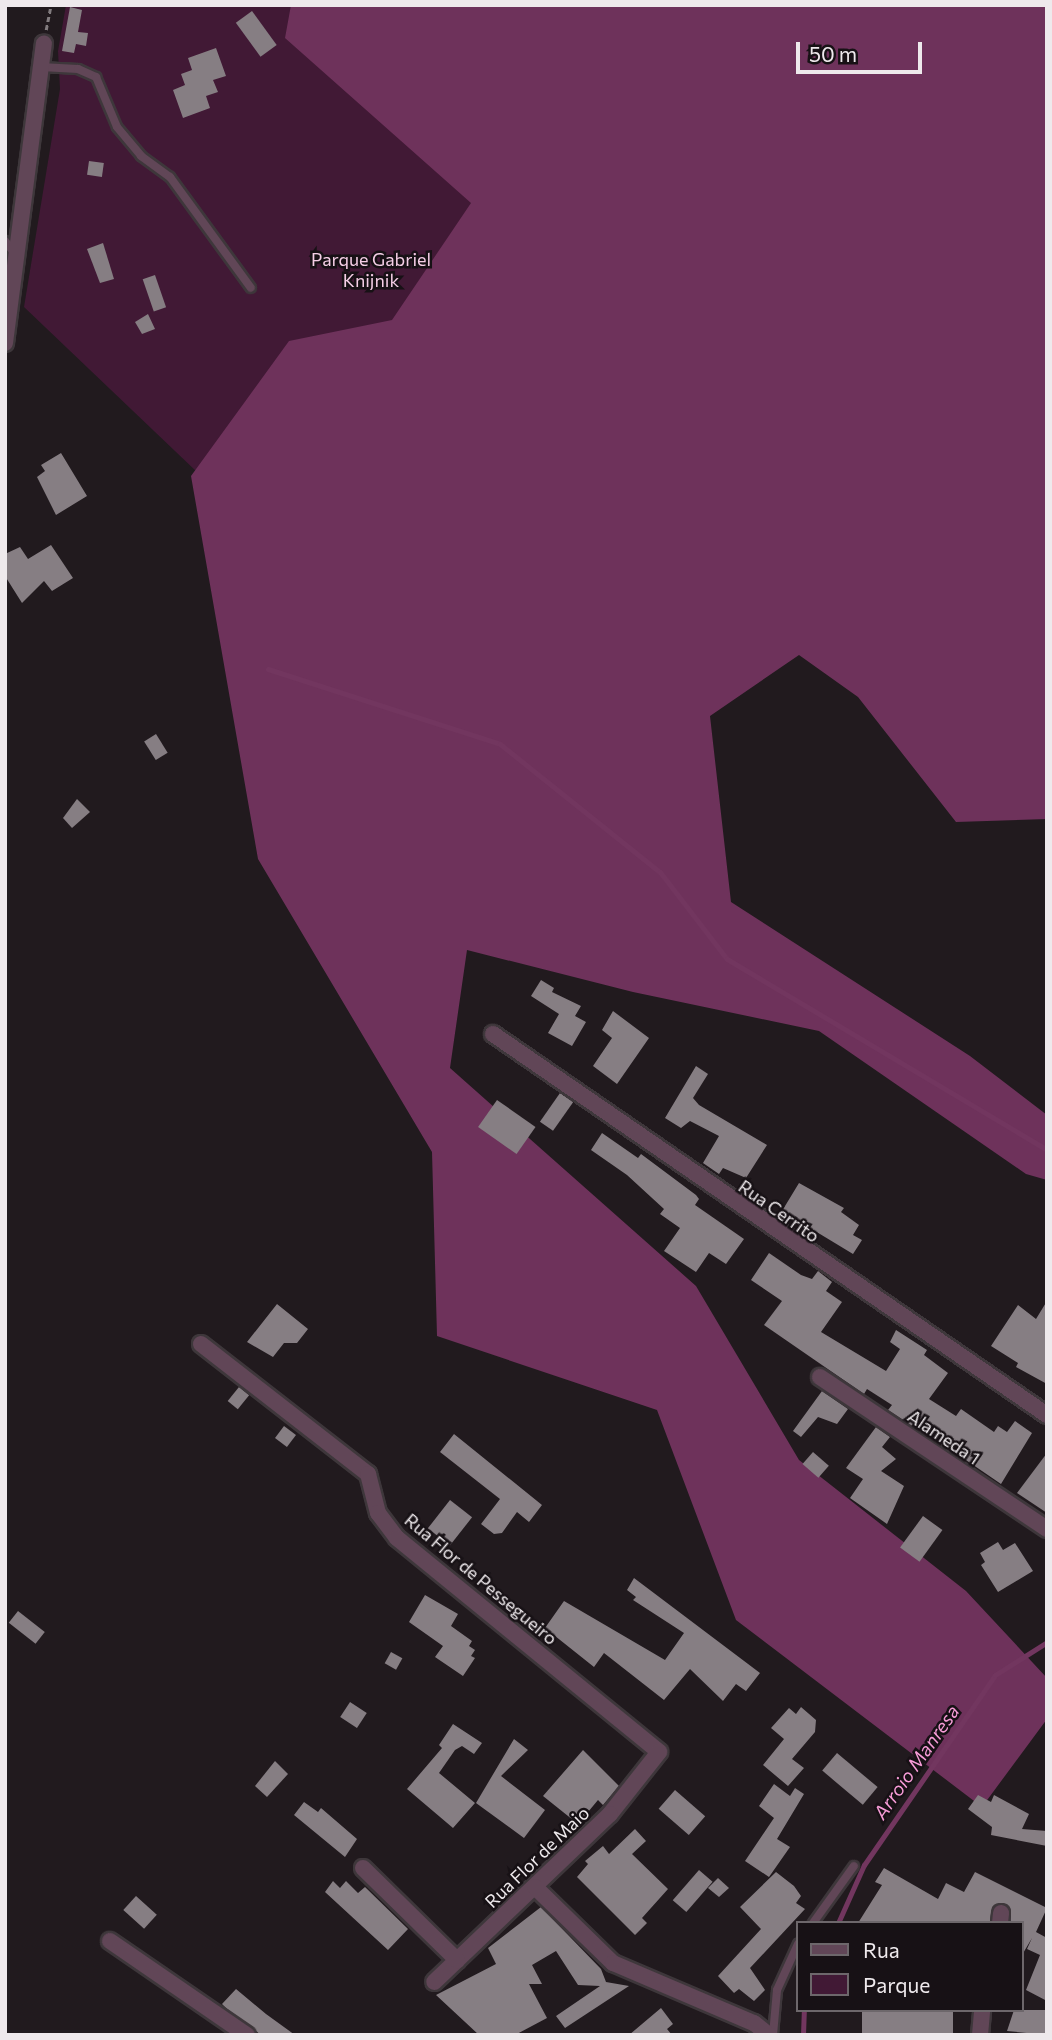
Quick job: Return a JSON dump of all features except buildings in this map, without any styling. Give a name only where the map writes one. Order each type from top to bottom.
[{"type":"street","points":[[5,343],[44,44]]},
{"type":"street","name":"Rua Cerrito","points":[[493,1034],[1047,1415]]},
{"type":"street","name":"Rua Flor de Pessegueiro","points":[[201,1344],[368,1474],[378,1513],[397,1538],[659,1752]]},
{"type":"street","name":"Alameda 1","points":[[820,1377],[1047,1528]]},
{"type":"street","name":"Rua Flor de Maio","points":[[434,1982],[610,1814],[659,1752]]},
{"type":"street","points":[[363,1868],[457,1960]]},
{"type":"street","points":[[535,1887],[613,1963],[745,2018],[771,2035]]},
{"type":"street","points":[[110,1941],[247,2035]]},
{"type":"street","points":[[980,2035],[982,2012]]},
{"type":"lane","points":[[41,67],[78,69],[96,77],[117,127],[141,156],[170,177],[251,288]]},
{"type":"lane","points":[[5,241],[17,256]]},
{"type":"lane","points":[[814,1921],[854,1866]]},
{"type":"lane","points":[[771,2035],[777,1990],[796,1948]]},
{"type":"path","points":[[44,44],[51,5]]},
{"type":"green space","name":"Parque Gabriel Knijnik","points":[[66,5],[740,5],[349,617],[24,307],[60,89],[58,51]]},
{"type":"shaded area","points":[[291,5],[1047,5],[1047,819],[956,822],[858,697],[799,655],[710,716],[731,902],[970,1056],[1047,1115],[1047,1180],[1026,1174],[819,1031],[633,992],[467,950],[450,1068],[696,1286],[799,1460],[966,1591],[1047,1678],[1047,1719],[982,1807],[736,1620],[657,1410],[437,1336],[432,1152],[258,859],[191,476],[289,341],[392,320],[471,203],[285,38]]},
{"type":"waterway","points":[[268,669],[500,744],[660,872],[727,959],[1047,1150]]},
{"type":"waterway","name":"Arroio Manresa","points":[[839,1921],[864,1865],[995,1675],[1047,1642]]},
{"type":"waterway","name":"Arroio Manresa","points":[[803,2035],[804,2012]]}]
